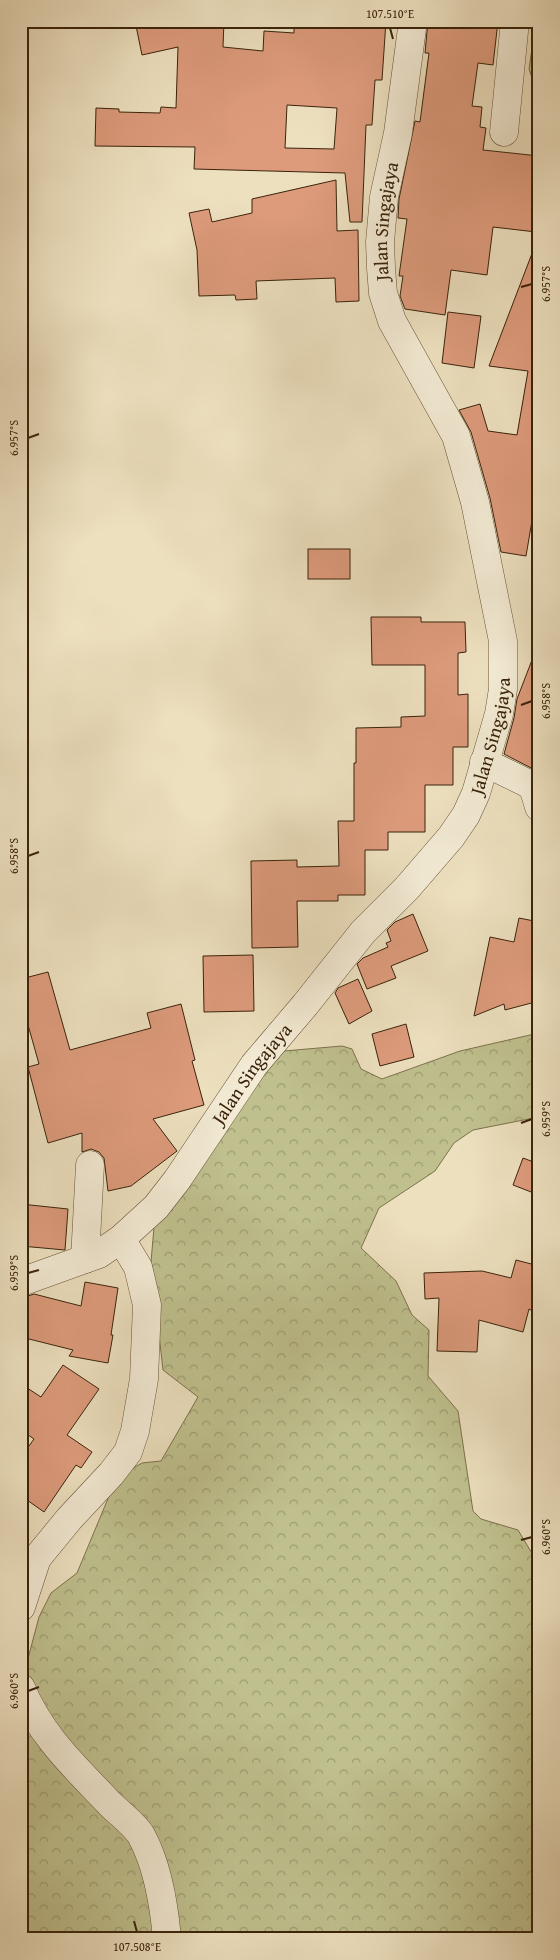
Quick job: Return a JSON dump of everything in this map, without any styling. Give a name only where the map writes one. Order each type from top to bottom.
[{"type":"street","name":"Jalan Singajaya","points":[[21,1282],[99,1254],[121,1239],[156,1207],[177,1180],[254,1065],[363,932],[407,888],[451,837],[466,815],[476,793],[498,714],[503,688],[503,641],[475,502],[456,436],[392,321],[383,293],[380,242],[384,197],[398,133],[413,21]]},
{"type":"street","points":[[504,132],[515,21]]},
{"type":"street","points":[[484,762],[529,784],[534,790],[539,807]]},
{"type":"street","points":[[85,1259],[90,1165]]},
{"type":"street","points":[[21,1607],[37,1558],[128,1452],[135,1431],[144,1379],[147,1305],[138,1267],[121,1239]]},
{"type":"street","points":[[21,1688],[38,1721],[57,1749],[140,1834],[152,1861],[162,1900],[168,1939]]},
{"type":"green space","points":[[536,21],[539,21],[539,99],[529,69]]},
{"type":"green space","points":[[539,1033],[539,1117],[473,1130],[454,1143],[435,1171],[379,1208],[361,1248],[396,1281],[412,1315],[429,1330],[428,1376],[458,1411],[473,1511],[481,1519],[518,1530],[539,1565],[539,1939],[21,1939],[21,1685],[39,1617],[51,1593],[77,1573],[117,1477],[142,1463],[161,1461],[198,1397],[163,1370],[151,1262],[154,1227],[268,1060],[284,1051],[342,1046],[352,1049],[361,1069],[382,1079],[460,1051]]},
{"type":"building","points":[[135,21],[224,21],[223,47],[263,51],[264,31],[294,33],[294,26],[324,28],[325,21],[386,21],[382,80],[375,80],[372,125],[366,125],[362,222],[350,222],[345,173],[194,169],[195,147],[95,146],[96,108],[119,109],[119,112],[160,113],[161,107],[176,108],[178,47],[142,55]],"holes":[[[287,105],[337,108],[334,149],[285,148]]]},
{"type":"building","points":[[428,21],[498,21],[493,65],[478,63],[472,106],[482,107],[480,127],[486,128],[483,150],[539,156],[539,211],[536,232],[493,227],[487,275],[451,270],[445,315],[405,309],[400,296],[403,276],[399,276],[407,219],[398,218],[399,199],[415,121],[420,122],[429,53],[425,53]]},
{"type":"building","points":[[336,180],[337,231],[358,230],[359,301],[336,302],[335,278],[256,281],[257,299],[236,300],[235,295],[199,296],[197,250],[189,213],[209,209],[212,222],[252,213],[252,199]]},
{"type":"building","points":[[536,243],[539,244],[539,510],[534,509],[526,556],[501,552],[490,498],[471,432],[459,410],[480,404],[488,431],[517,435],[528,371],[489,366]]},
{"type":"building","points":[[448,312],[481,316],[474,368],[442,363]]},
{"type":"building","points":[[308,549],[350,549],[350,579],[308,579]]},
{"type":"building","points":[[371,617],[421,617],[421,622],[465,622],[466,652],[458,653],[458,695],[468,694],[468,747],[453,747],[453,785],[425,785],[425,832],[388,832],[388,850],[365,850],[365,895],[338,895],[338,901],[297,901],[298,947],[252,948],[251,861],[297,860],[297,867],[339,866],[338,821],[354,821],[356,728],[401,727],[401,717],[425,716],[425,665],[372,665]]},
{"type":"building","points":[[537,647],[539,648],[539,772],[504,754],[517,699]]},
{"type":"building","points":[[413,914],[428,951],[391,966],[396,978],[367,989],[357,964],[363,958],[388,947],[386,943],[391,941],[387,930],[395,922]]},
{"type":"building","points":[[519,918],[539,922],[539,1001],[505,1010],[504,1004],[474,1016],[490,937],[514,942]]},
{"type":"building","points":[[253,955],[254,1011],[204,1012],[203,956]]},
{"type":"building","points":[[48,972],[70,1050],[151,1028],[147,1013],[181,1004],[195,1060],[192,1061],[204,1105],[153,1119],[177,1151],[131,1186],[108,1191],[104,1158],[99,1152],[91,1149],[82,1152],[82,1133],[48,1143],[28,1067],[39,1064],[21,1000],[21,979]]},
{"type":"building","points":[[358,979],[372,1011],[349,1024],[335,993],[338,988]]},
{"type":"building","points":[[406,1024],[414,1057],[380,1066],[372,1034]]},
{"type":"building","points":[[523,1158],[539,1164],[539,1195],[513,1185]]},
{"type":"building","points":[[21,1204],[68,1209],[65,1250],[21,1246]]},
{"type":"building","points":[[516,1260],[539,1266],[539,1315],[529,1309],[523,1332],[479,1320],[477,1352],[437,1351],[439,1298],[425,1299],[424,1273],[482,1271],[511,1278]]},
{"type":"building","points":[[85,1282],[118,1288],[108,1363],[69,1356],[73,1350],[21,1337],[21,1323],[28,1296],[34,1294],[81,1306]]},
{"type":"building","points":[[63,1365],[99,1389],[67,1435],[92,1452],[81,1468],[76,1465],[44,1512],[27,1500],[29,1498],[21,1493],[21,1457],[34,1439],[21,1430],[21,1384],[41,1397]]}]
